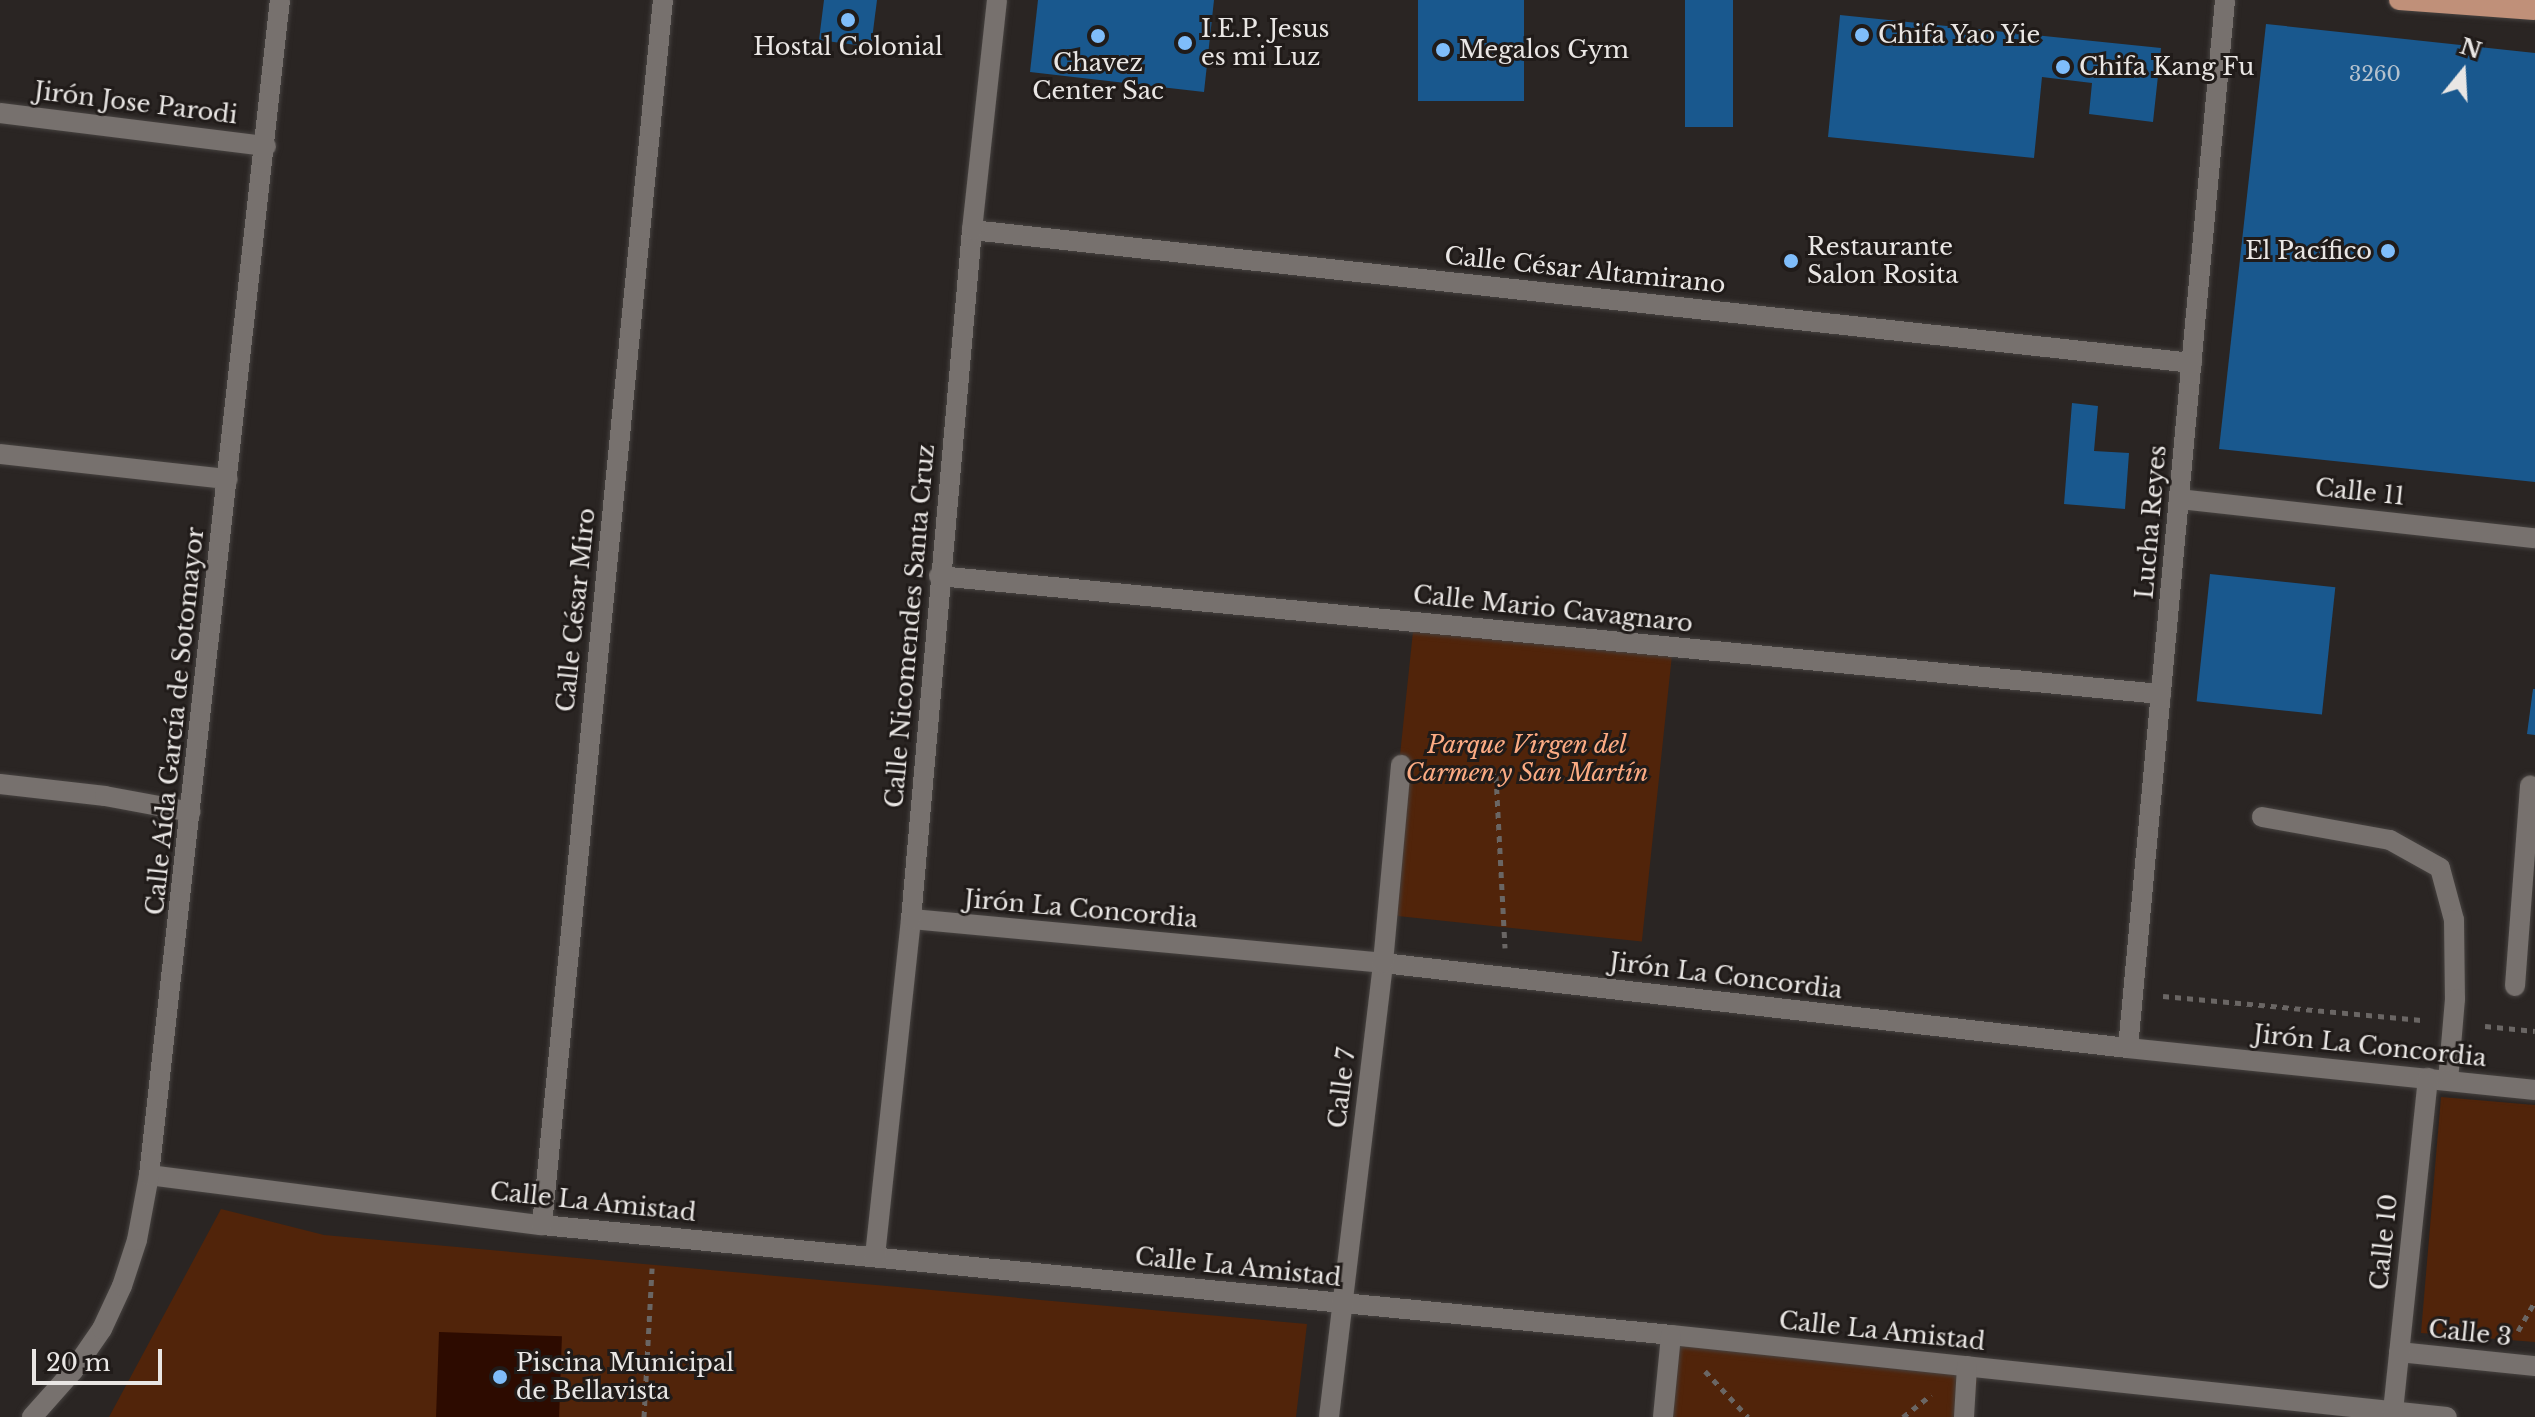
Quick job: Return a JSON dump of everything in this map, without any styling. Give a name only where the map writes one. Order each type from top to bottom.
[{"type":"main road","points":[[2399,0],[2535,10]]},
{"type":"street","name":"Calle Aída García de Sotomayor","points":[[32,1417],[73,1371],[102,1329],[122,1286],[137,1240],[149,1175],[280,0]]},
{"type":"street","name":"Calle César Miro","points":[[542,1225],[663,0]]},
{"type":"street","name":"Calle Nicomendes Santa Cruz","points":[[875,1256],[911,919],[939,576],[997,0]]},
{"type":"street","name":"Lucha Reyes","points":[[2128,1048],[2225,0]]},
{"type":"street","name":"Jirón Jose Parodi","points":[[0,113],[266,146]]},
{"type":"street","name":"Calle César Altamirano","points":[[972,230],[2192,363]]},
{"type":"street","points":[[0,454],[228,479]]},
{"type":"street","name":"Calle 11","points":[[2179,499],[2535,538]]},
{"type":"street","name":"Calle Mario Cavagnaro","points":[[939,576],[2161,694]]},
{"type":"street","name":"Calle 7","points":[[1329,1417],[1383,963],[1401,765]]},
{"type":"street","points":[[0,784],[105,796],[191,812]]},
{"type":"street","points":[[2515,986],[2527,920],[2530,786]]},
{"type":"street","name":"Calle 10","points":[[2262,817],[2390,840],[2440,868],[2454,920],[2453,1022],[2438,1079],[2393,1411]]},
{"type":"street","name":"Jirón La Concordia","points":[[911,919],[1383,963],[2128,1048],[2535,1090]]},
{"type":"street","name":"Calle La Amistad","points":[[149,1175],[542,1225],[1671,1335],[1967,1366],[2321,1410],[2393,1411],[2447,1417]]},
{"type":"street","points":[[1663,1417],[1671,1335]]},
{"type":"street","name":"Calle 3","points":[[2399,1352],[2535,1366]]},
{"type":"street","points":[[1964,1417],[1967,1366]]},
{"type":"path","points":[[1401,765],[1496,776],[1507,977]]},
{"type":"path","points":[[2134,994],[2535,1031]]},
{"type":"path","points":[[644,1417],[654,1235]]},
{"type":"path","points":[[2517,1336],[2521,1322],[2535,1301]]},
{"type":"path","points":[[1671,1335],[1748,1417]]},
{"type":"green space","name":"Parque Virgen del Carmen y San Martín","points":[[1414,622],[1673,649],[1642,942],[1383,914]]},
{"type":"green space","points":[[2441,1097],[2535,1105],[2535,1342],[2421,1333]]},
{"type":"green space","points":[[221,1209],[324,1235],[1307,1324],[1296,1417],[109,1417]]},
{"type":"green space","points":[[1675,1333],[1978,1371],[1973,1417],[1665,1417]]},
{"type":"shaded area","name":"Piscina Municipal de Bellavista","points":[[439,1332],[562,1336],[559,1417],[436,1417]]},
{"type":"building","name":"Hostal Colonial","points":[[824,0],[877,0],[871,47],[819,40]]},
{"type":"building","name":"Chavez Center Sac","points":[[1038,0],[1214,0],[1204,92],[1030,72]]},
{"type":"building","points":[[1418,0],[1524,0],[1524,101],[1418,101]]},
{"type":"building","points":[[1685,0],[1733,0],[1733,127],[1685,127]]},
{"type":"building","points":[[1840,15],[2161,48],[2153,122],[2089,114],[2092,83],[2042,77],[2034,158],[1828,137]]},
{"type":"building","name":"El Pacífico","points":[[2266,24],[2535,53],[2535,482],[2219,449]]},
{"type":"building","points":[[2072,403],[2098,406],[2094,451],[2129,453],[2125,509],[2064,504]]},
{"type":"building","points":[[2210,574],[2335,587],[2322,714],[2197,701]]},
{"type":"building","points":[[2535,689],[2535,735],[2527,734]]},
{"type":"place","name":"Hostal Colonial","points":[[848,20]]},
{"type":"place","name":"Chifa Yao Yie","points":[[1862,35]]},
{"type":"place","name":"Chavez Center Sac","points":[[1098,36]]},
{"type":"place","name":"I.E.P. Jesus es mi Luz","points":[[1185,43]]},
{"type":"place","name":"Megalos Gym","points":[[1443,50]]},
{"type":"place","name":"Chifa Kang Fu","points":[[2063,67]]},
{"type":"place","name":"El Pacífico","points":[[2388,251]]},
{"type":"place","name":"Restaurante Salon Rosita","points":[[1791,261]]},
{"type":"place","name":"Piscina Municipal de Bellavista","points":[[500,1377]]}]
